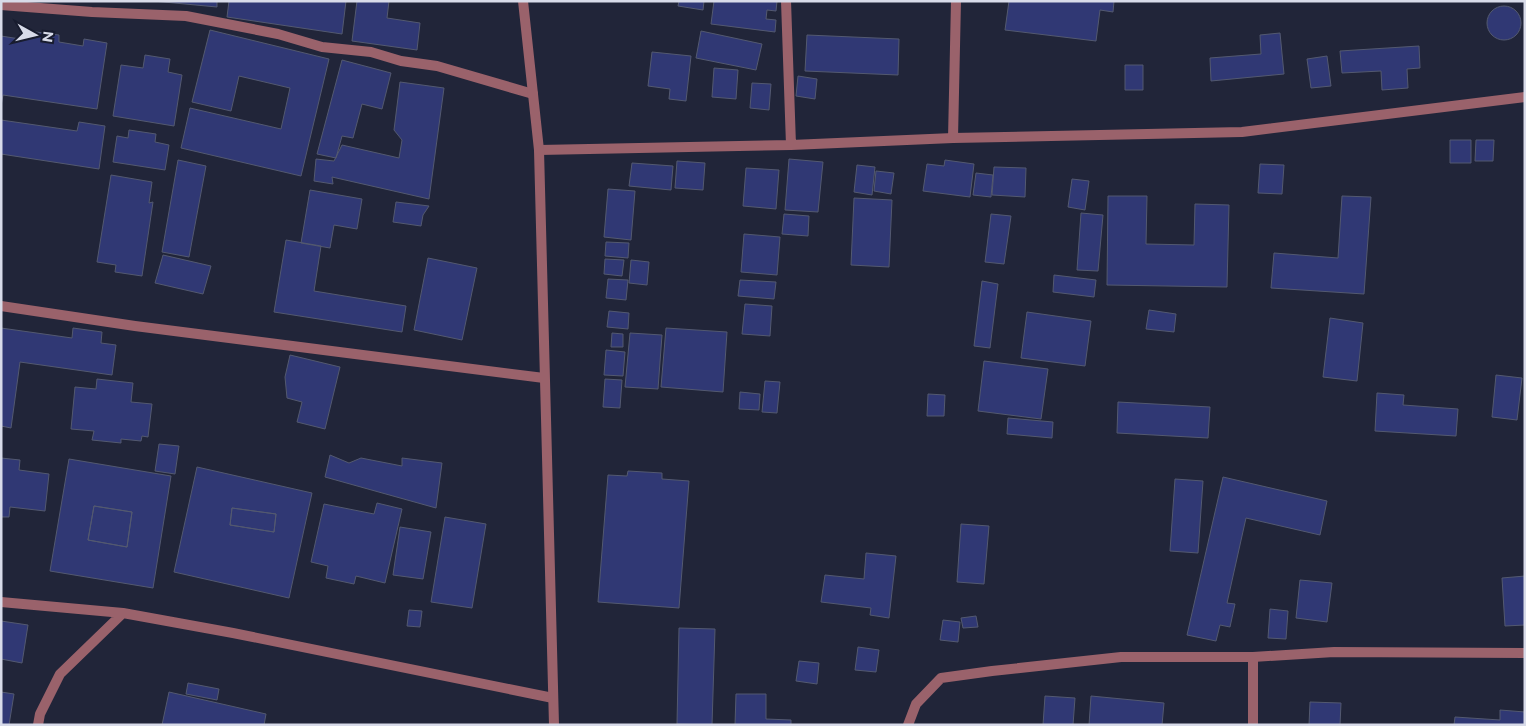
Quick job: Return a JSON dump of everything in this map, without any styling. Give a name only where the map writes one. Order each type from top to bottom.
[{"type":"street","points":[[523,1],[539,150],[554,725]]},
{"type":"street","points":[[786,1],[791,144]]},
{"type":"street","points":[[953,138],[956,1]]},
{"type":"street","points":[[1,5],[92,12],[186,16],[278,34],[322,47],[371,52],[401,60],[437,66],[533,94]]},
{"type":"street","points":[[539,150],[1242,132],[1525,97]]},
{"type":"street","points":[[1,306],[135,326],[544,378]]},
{"type":"street","points":[[1,602],[123,613],[234,633],[553,698]]},
{"type":"street","points":[[38,725],[40,714],[60,674],[123,613]]},
{"type":"street","points":[[908,725],[916,704],[941,678],[992,671],[1121,657],[1253,657],[1334,652],[1525,653]]},
{"type":"street","points":[[1253,657],[1253,725]]},
{"type":"building","points":[[153,1],[217,1],[217,7]]},
{"type":"building","points":[[229,1],[346,1],[342,34],[227,17]]},
{"type":"building","points":[[357,1],[389,1],[387,18],[420,23],[417,50],[352,41]]},
{"type":"building","points":[[679,1],[704,1],[703,10],[678,6]]},
{"type":"building","points":[[714,1],[777,1],[776,11],[767,10],[766,19],[776,20],[775,32],[711,24]]},
{"type":"building","points":[[1009,1],[1114,1],[1113,12],[1100,10],[1096,41],[1005,30]]},
{"type":"building","points":[[1504,6],[1516,11],[1521,23],[1516,35],[1504,40],[1492,35],[1487,23],[1492,11]]},
{"type":"building","points":[[21,30],[59,35],[59,42],[83,46],[84,39],[107,43],[97,109],[3,95],[1,106],[1,36],[20,39]]},
{"type":"building","points":[[210,30],[329,59],[301,176],[181,148],[190,108],[281,129],[290,88],[239,76],[231,111],[192,102]]},
{"type":"building","points":[[701,31],[762,44],[756,70],[696,58]]},
{"type":"building","points":[[1280,33],[1284,74],[1211,81],[1210,58],[1261,54],[1260,35]]},
{"type":"building","points":[[807,35],[899,39],[898,75],[805,71]]},
{"type":"building","points":[[1419,46],[1420,68],[1407,69],[1408,88],[1382,90],[1381,71],[1342,73],[1340,51]]},
{"type":"building","points":[[652,52],[691,56],[686,101],[669,99],[670,89],[648,86]]},
{"type":"building","points":[[145,55],[170,59],[168,72],[182,75],[174,126],[113,116],[121,65],[143,68]]},
{"type":"building","points":[[1327,56],[1331,86],[1311,88],[1307,59]]},
{"type":"building","points":[[342,60],[391,73],[382,109],[362,104],[353,138],[342,136],[336,158],[317,154]]},
{"type":"building","points":[[1125,65],[1143,65],[1143,90],[1125,90]]},
{"type":"building","points":[[714,68],[738,70],[736,99],[712,97]]},
{"type":"building","points":[[798,76],[817,79],[815,99],[796,96]]},
{"type":"building","points":[[400,82],[444,88],[429,199],[332,177],[333,184],[314,181],[316,159],[334,161],[342,145],[399,158],[402,140],[394,130]]},
{"type":"building","points":[[752,83],[771,84],[769,110],[750,108]]},
{"type":"building","points":[[1,120],[77,131],[79,122],[105,126],[99,169],[1,154]]},
{"type":"building","points":[[129,130],[156,134],[155,142],[169,145],[165,170],[113,162],[117,136],[128,138]]},
{"type":"building","points":[[1450,140],[1471,140],[1471,163],[1450,163]]},
{"type":"building","points":[[1476,140],[1494,140],[1493,161],[1475,161]]},
{"type":"building","points":[[789,159],[823,162],[818,212],[785,210]]},
{"type":"building","points":[[178,160],[206,166],[189,257],[162,252]]},
{"type":"building","points":[[945,160],[974,164],[970,197],[923,191],[927,164],[944,166]]},
{"type":"building","points":[[677,161],[705,163],[703,190],[675,188]]},
{"type":"building","points":[[632,163],[673,166],[671,190],[629,186]]},
{"type":"building","points":[[1260,164],[1284,165],[1282,194],[1258,193]]},
{"type":"building","points":[[857,165],[875,167],[872,195],[854,192]]},
{"type":"building","points":[[994,167],[1026,168],[1025,197],[992,195]]},
{"type":"building","points":[[746,168],[779,170],[776,209],[743,206]]},
{"type":"building","points":[[876,171],[894,173],[891,194],[874,191]]},
{"type":"building","points":[[976,173],[993,175],[991,197],[973,195]]},
{"type":"building","points":[[111,175],[152,182],[149,203],[153,202],[142,276],[115,272],[116,265],[97,262]]},
{"type":"building","points":[[1072,179],[1089,181],[1085,210],[1068,207]]},
{"type":"building","points":[[608,189],[635,191],[631,240],[604,237]]},
{"type":"building","points":[[310,190],[362,199],[357,229],[334,225],[330,248],[301,243]]},
{"type":"building","points":[[1108,196],[1147,196],[1146,244],[1194,245],[1195,204],[1229,205],[1227,287],[1107,285]]},
{"type":"building","points":[[1342,196],[1371,197],[1364,294],[1271,288],[1274,253],[1338,258]]},
{"type":"building","points":[[854,198],[892,200],[889,267],[851,265]]},
{"type":"building","points":[[396,202],[429,206],[423,215],[421,226],[393,222]]},
{"type":"building","points":[[1081,213],[1103,215],[1098,271],[1077,270]]},
{"type":"building","points":[[784,214],[809,216],[808,236],[782,234]]},
{"type":"building","points":[[991,214],[1011,216],[1004,264],[985,262]]},
{"type":"building","points":[[744,234],[780,237],[777,275],[741,272]]},
{"type":"building","points":[[286,240],[321,246],[314,291],[406,306],[402,332],[274,312]]},
{"type":"building","points":[[606,242],[629,243],[628,258],[605,256]]},
{"type":"building","points":[[163,255],[211,266],[203,294],[155,283]]},
{"type":"building","points":[[428,258],[477,268],[462,340],[414,330]]},
{"type":"building","points":[[605,259],[624,260],[622,276],[604,274]]},
{"type":"building","points":[[631,260],[649,262],[647,285],[629,283]]},
{"type":"building","points":[[1054,275],[1096,280],[1094,297],[1053,292]]},
{"type":"building","points":[[608,279],[628,280],[626,300],[606,298]]},
{"type":"building","points":[[740,280],[776,282],[774,299],[738,296]]},
{"type":"building","points":[[982,281],[998,284],[990,348],[974,346]]},
{"type":"building","points":[[745,304],[772,306],[770,336],[742,334]]},
{"type":"building","points":[[1149,310],[1176,314],[1174,332],[1146,329]]},
{"type":"building","points":[[609,311],[629,313],[628,329],[607,327]]},
{"type":"building","points":[[1027,312],[1091,321],[1085,366],[1021,358]]},
{"type":"building","points":[[1330,318],[1363,323],[1357,381],[1323,377]]},
{"type":"building","points":[[1,328],[72,338],[73,328],[102,332],[101,343],[116,345],[112,375],[20,362],[11,428],[1,426]]},
{"type":"building","points":[[666,328],[727,332],[723,392],[661,387]]},
{"type":"building","points":[[612,333],[623,334],[623,347],[611,347]]},
{"type":"building","points":[[630,333],[662,335],[658,389],[625,387]]},
{"type":"building","points":[[606,350],[625,352],[623,376],[604,375]]},
{"type":"building","points":[[290,355],[340,367],[325,429],[297,422],[302,402],[287,398],[285,377]]},
{"type":"building","points":[[984,361],[1048,369],[1041,419],[978,411]]},
{"type":"building","points":[[1496,375],[1522,378],[1517,420],[1492,417]]},
{"type":"building","points":[[97,379],[133,383],[131,402],[152,404],[148,437],[142,436],[141,441],[121,439],[121,443],[92,440],[94,431],[71,429],[75,387],[96,389]]},
{"type":"building","points":[[605,379],[622,380],[620,408],[603,407]]},
{"type":"building","points":[[765,381],[780,382],[777,413],[762,412]]},
{"type":"building","points":[[740,392],[760,394],[759,410],[739,409]]},
{"type":"building","points":[[1377,393],[1404,395],[1403,405],[1458,409],[1456,436],[1375,431]]},
{"type":"building","points":[[928,394],[945,395],[944,416],[927,416]]},
{"type":"building","points":[[1118,402],[1210,407],[1208,438],[1117,433]]},
{"type":"building","points":[[1008,418],[1053,422],[1052,438],[1007,434]]},
{"type":"building","points":[[159,444],[179,446],[175,474],[155,471]]},
{"type":"building","points":[[330,455],[349,463],[361,458],[402,466],[402,458],[442,463],[436,508],[325,477]]},
{"type":"building","points":[[1,458],[20,460],[19,470],[49,474],[45,511],[10,507],[9,517],[1,517]]},
{"type":"building","points":[[69,459],[171,476],[153,588],[50,571]],"holes":[[[94,506],[132,512],[127,547],[88,540]]]},
{"type":"building","points":[[197,467],[312,493],[289,598],[174,572]],"holes":[[[232,508],[276,514],[274,532],[230,525]]]},
{"type":"building","points":[[628,471],[662,473],[662,479],[689,481],[679,608],[598,602],[608,475],[627,476]]},
{"type":"building","points":[[1223,477],[1327,501],[1320,535],[1246,518],[1227,603],[1235,604],[1230,627],[1220,625],[1216,641],[1187,635]]},
{"type":"building","points":[[1175,479],[1203,481],[1198,553],[1170,551]]},
{"type":"building","points":[[377,503],[402,509],[385,583],[356,576],[354,584],[326,578],[328,566],[311,562],[324,504],[374,514]]},
{"type":"building","points":[[94,506],[132,512],[127,547],[88,540]]},
{"type":"building","points":[[232,508],[276,514],[274,532],[230,525]]},
{"type":"building","points":[[445,517],[486,524],[472,608],[431,602]]},
{"type":"building","points":[[961,524],[989,526],[984,584],[957,582]]},
{"type":"building","points":[[400,527],[431,532],[423,579],[393,575]]},
{"type":"building","points":[[866,553],[896,556],[889,618],[870,615],[871,608],[821,602],[825,575],[864,579]]},
{"type":"building","points":[[1525,576],[1525,625],[1505,626],[1502,578]]},
{"type":"building","points":[[1300,580],[1332,583],[1327,622],[1296,618]]},
{"type":"building","points":[[1270,609],[1288,611],[1286,639],[1268,638]]},
{"type":"building","points":[[409,610],[422,611],[420,627],[407,626]]},
{"type":"building","points":[[976,616],[978,627],[963,628],[961,618]]},
{"type":"building","points":[[943,620],[960,622],[958,642],[940,640]]},
{"type":"building","points":[[1,621],[28,625],[22,663],[1,659]]},
{"type":"building","points":[[679,628],[715,629],[712,725],[677,724]]},
{"type":"building","points":[[858,647],[879,650],[876,672],[855,670]]},
{"type":"building","points":[[799,661],[819,663],[817,684],[796,681]]},
{"type":"building","points":[[188,683],[219,689],[217,700],[186,694]]},
{"type":"building","points":[[1,692],[14,694],[9,725],[1,725]]},
{"type":"building","points":[[169,692],[266,714],[264,725],[162,725]]},
{"type":"building","points":[[736,694],[766,694],[766,719],[791,720],[791,725],[735,725]]},
{"type":"building","points":[[1045,696],[1075,698],[1073,725],[1043,725]]},
{"type":"building","points":[[1091,696],[1164,703],[1162,725],[1089,725]]},
{"type":"building","points":[[1310,702],[1341,703],[1340,725],[1309,725]]},
{"type":"building","points":[[1500,710],[1525,712],[1525,725],[1454,725],[1455,717],[1500,720]]}]
